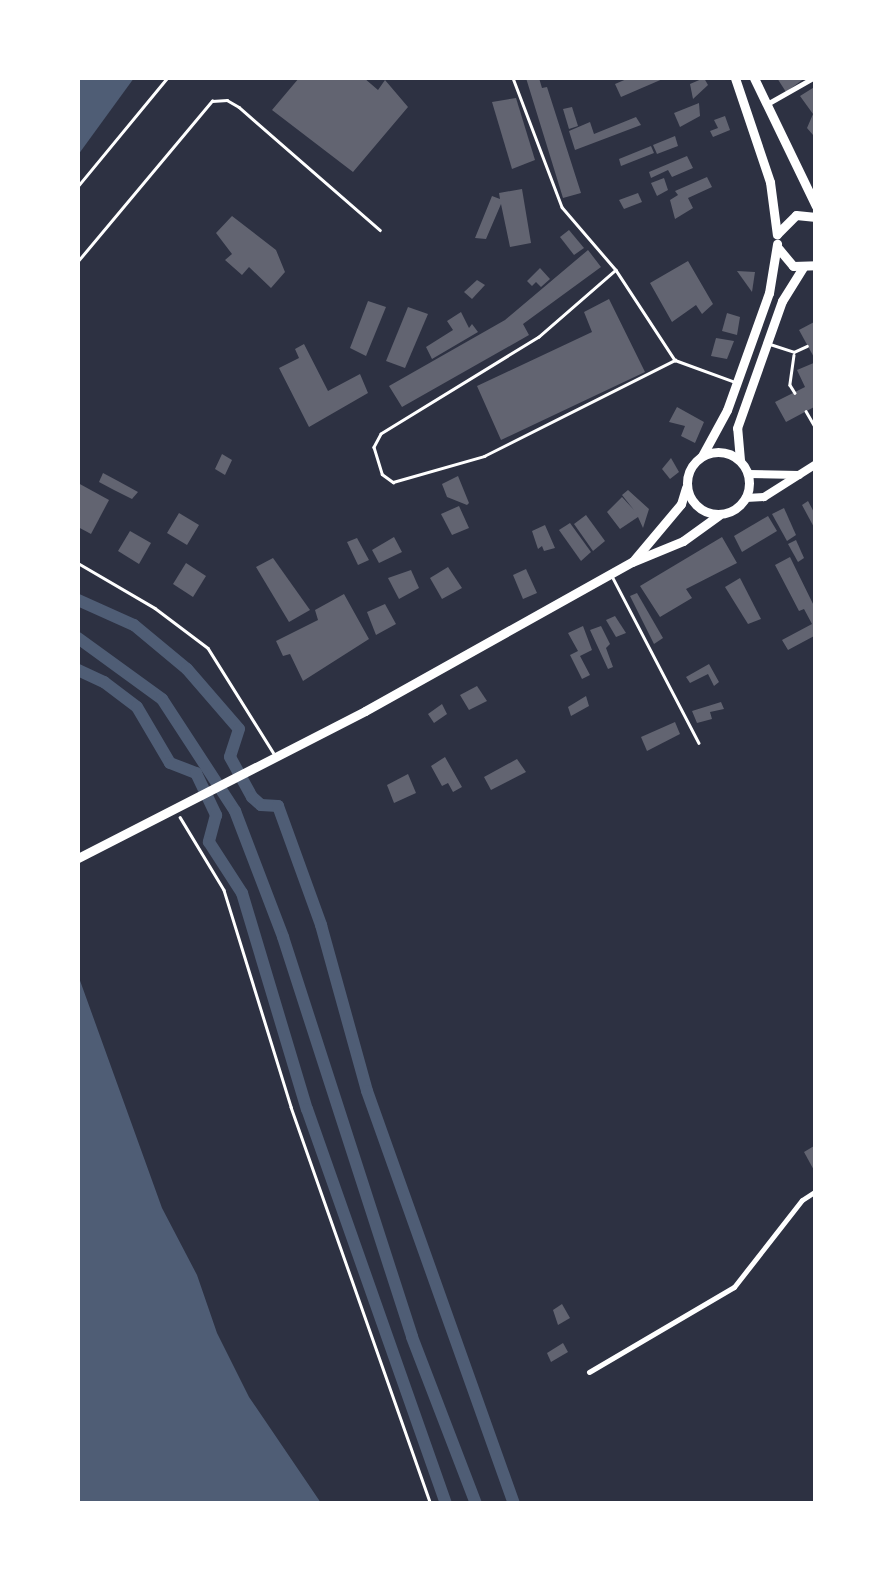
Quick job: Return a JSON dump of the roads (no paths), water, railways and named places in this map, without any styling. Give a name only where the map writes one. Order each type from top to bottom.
[{"type":"main road","points":[[632,562],[680,504],[690,470],[702,456],[737,382],[770,293],[777,240],[770,182],[750,112],[735,78]]},
{"type":"main road","points":[[754,78],[816,206]]},
{"type":"main road","points":[[750,112],[767,104]]},
{"type":"main road","points":[[777,240],[796,215],[816,217]]},
{"type":"main road","points":[[777,240],[786,261],[803,268],[816,265]]},
{"type":"main road","points":[[746,498],[748,474],[740,460],[737,428],[782,301],[803,268]]},
{"type":"main road","points":[[702,456],[721,452],[740,460]]},
{"type":"main road","points":[[78,858],[276,757],[632,562],[682,540],[746,498],[764,497],[816,464]]},
{"type":"main road","points":[[748,474],[800,474]]},
{"type":"main road","points":[[686,487],[694,504],[719,514]]},
{"type":"street","points":[[767,104],[813,78]]},
{"type":"street","points":[[589,1372],[734,1287],[802,1200],[816,1191]]},
{"type":"lane","points":[[513,78],[562,206],[616,270],[676,360],[737,382]]},
{"type":"lane","points":[[78,262],[212,101],[227,100],[239,106],[380,230]]},
{"type":"lane","points":[[616,270],[539,337],[381,434],[374,447],[382,474],[393,482],[484,456],[676,360]]},
{"type":"lane","points":[[768,344],[794,352],[807,346]]},
{"type":"lane","points":[[794,352],[790,385],[794,392]]},
{"type":"lane","points":[[806,411],[816,428]]},
{"type":"lane","points":[[78,563],[155,608],[208,648],[276,757]]},
{"type":"lane","points":[[611,574],[699,743]]},
{"type":"water","points":[[78,78],[134,78],[78,155]]},
{"type":"water","points":[[78,975],[162,1208],[197,1275],[217,1333],[249,1397],[321,1503],[78,1503]]},
{"type":"waterway","points":[[78,600],[134,625],[187,669],[239,729],[230,757],[252,797],[261,805],[278,806],[321,925],[367,1091],[514,1504]]},
{"type":"waterway","points":[[78,638],[162,699],[235,811],[283,937],[412,1337],[476,1504]]},
{"type":"waterway","points":[[78,670],[104,682],[137,707],[170,763],[196,773],[216,815],[209,842],[242,893],[307,1109],[446,1504]]}]
